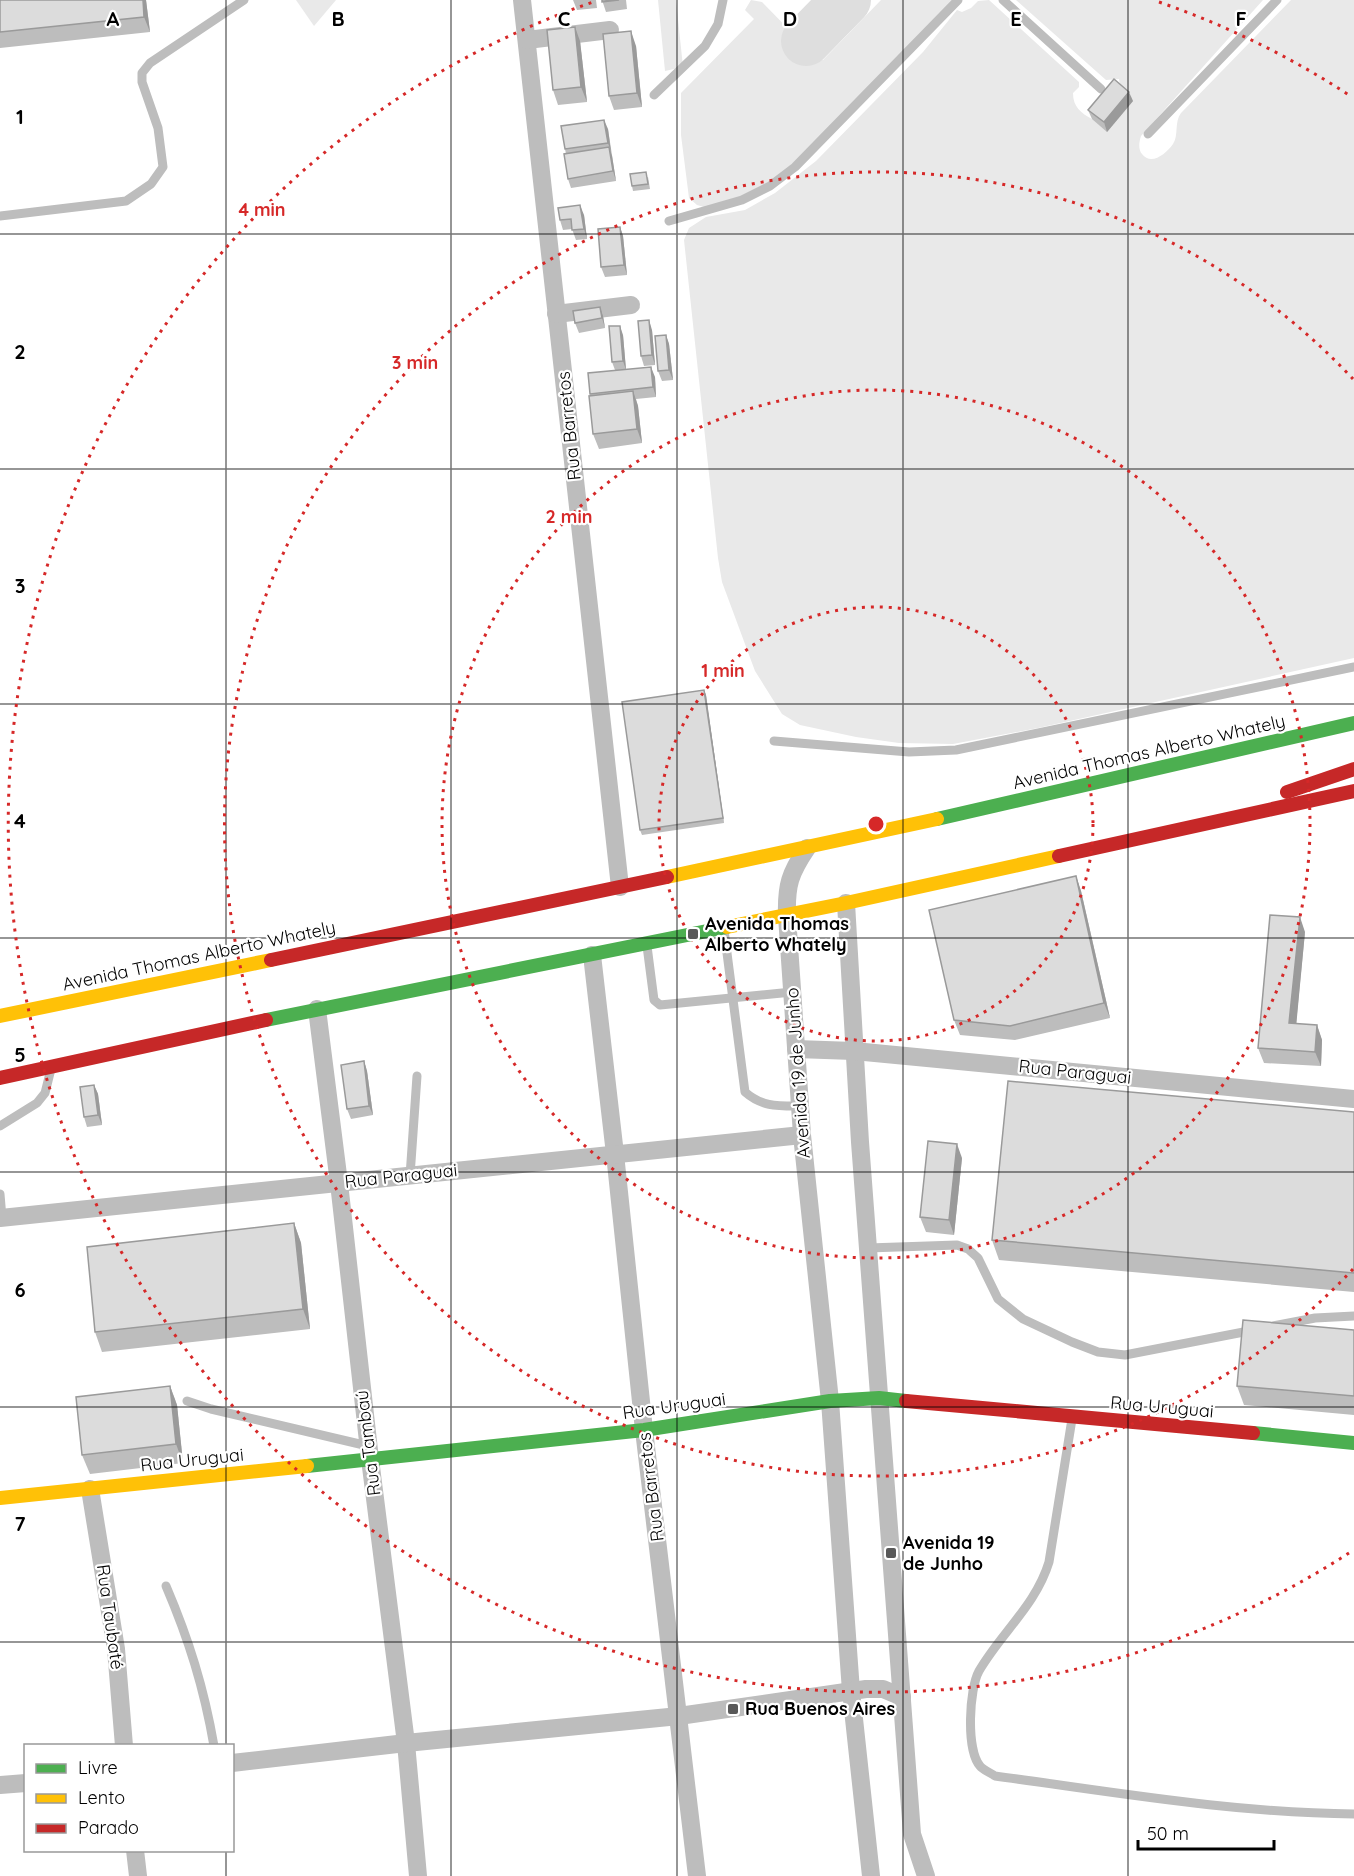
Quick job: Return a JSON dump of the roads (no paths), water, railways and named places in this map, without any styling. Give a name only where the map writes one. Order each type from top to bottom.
[{"type":"main road","name":"Avenida Thomas Alberto Whately","points":[[0,1016],[807,848],[1354,723]]},
{"type":"main road","points":[[1223,820],[1288,791],[1354,769]]},
{"type":"main road","points":[[0,1078],[317,1009],[787,916],[1354,791]]},
{"type":"main road","name":"Rua Uruguai","points":[[0,1498],[90,1489],[369,1452],[644,1430],[830,1401],[879,1398],[1354,1443]]},
{"type":"street","name":"Rua Barretos","points":[[522,0],[620,887]]},
{"type":"street","points":[[527,40],[610,30]]},
{"type":"street","points":[[556,314],[631,305]]},
{"type":"street","name":"Avenida 19 de Junho","points":[[807,848],[792,871],[786,897],[787,916],[802,1135],[830,1401],[850,1691],[870,1876]]},
{"type":"street","points":[[846,903],[854,1051],[912,1834],[926,1876]]},
{"type":"street","name":"Rua Barretos","points":[[592,955],[644,1430],[697,1876]]},
{"type":"street","name":"Rua Tambaú","points":[[317,1009],[406,1743],[418,1876]]},
{"type":"street","name":"Rua Paraguai","points":[[796,1049],[854,1051],[1354,1099]]},
{"type":"street","name":"Rua Paraguai","points":[[1,1218],[802,1135]]},
{"type":"street","name":"Rua Taubaté","points":[[90,1489],[116,1649],[124,1744]]},
{"type":"street","points":[[234,1763],[679,1716],[873,1688],[883,1689],[902,1697]]},
{"type":"street","points":[[0,1785],[24,1783]]},
{"type":"street","points":[[135,1852],[138,1876]]},
{"type":"lane","points":[[0,216],[126,201],[151,184],[163,167],[158,128],[142,82],[142,73],[150,63],[244,0]]},
{"type":"lane","points":[[654,95],[705,46],[718,24],[723,0]]},
{"type":"lane","points":[[669,221],[742,200],[770,186],[795,167],[958,0]]},
{"type":"lane","points":[[1003,0],[1101,89]]},
{"type":"lane","points":[[1148,134],[1277,0]]},
{"type":"lane","points":[[774,741],[909,752],[956,750],[1354,666]]},
{"type":"lane","points":[[723,928],[745,1092],[755,1101],[769,1106],[800,1106]]},
{"type":"lane","points":[[647,943],[654,1000],[660,1005],[792,992]]},
{"type":"lane","points":[[0,1126],[38,1103],[45,1093],[51,1067]]},
{"type":"lane","points":[[410,1176],[417,1076]]},
{"type":"lane","points":[[0,1194],[1,1218]]},
{"type":"lane","points":[[868,1248],[957,1245],[968,1249],[978,1258],[998,1299],[1023,1319],[1098,1352],[1125,1355],[1315,1318],[1354,1316]]},
{"type":"lane","points":[[187,1401],[369,1452]]},
{"type":"lane","points":[[1072,1416],[1049,1562],[1043,1581],[978,1673],[971,1703],[971,1742],[979,1766],[995,1776],[1180,1800],[1301,1813],[1354,1814]]},
{"type":"lane","points":[[166,1587],[195,1660],[214,1744]]},
{"type":"place","name":"Avenida Thomas Alberto Whately","points":[[693,934]]},
{"type":"place","name":"Avenida 19 de Junho","points":[[891,1553]]},
{"type":"place","name":"Rua Buenos Aires","points":[[733,1709]]}]
